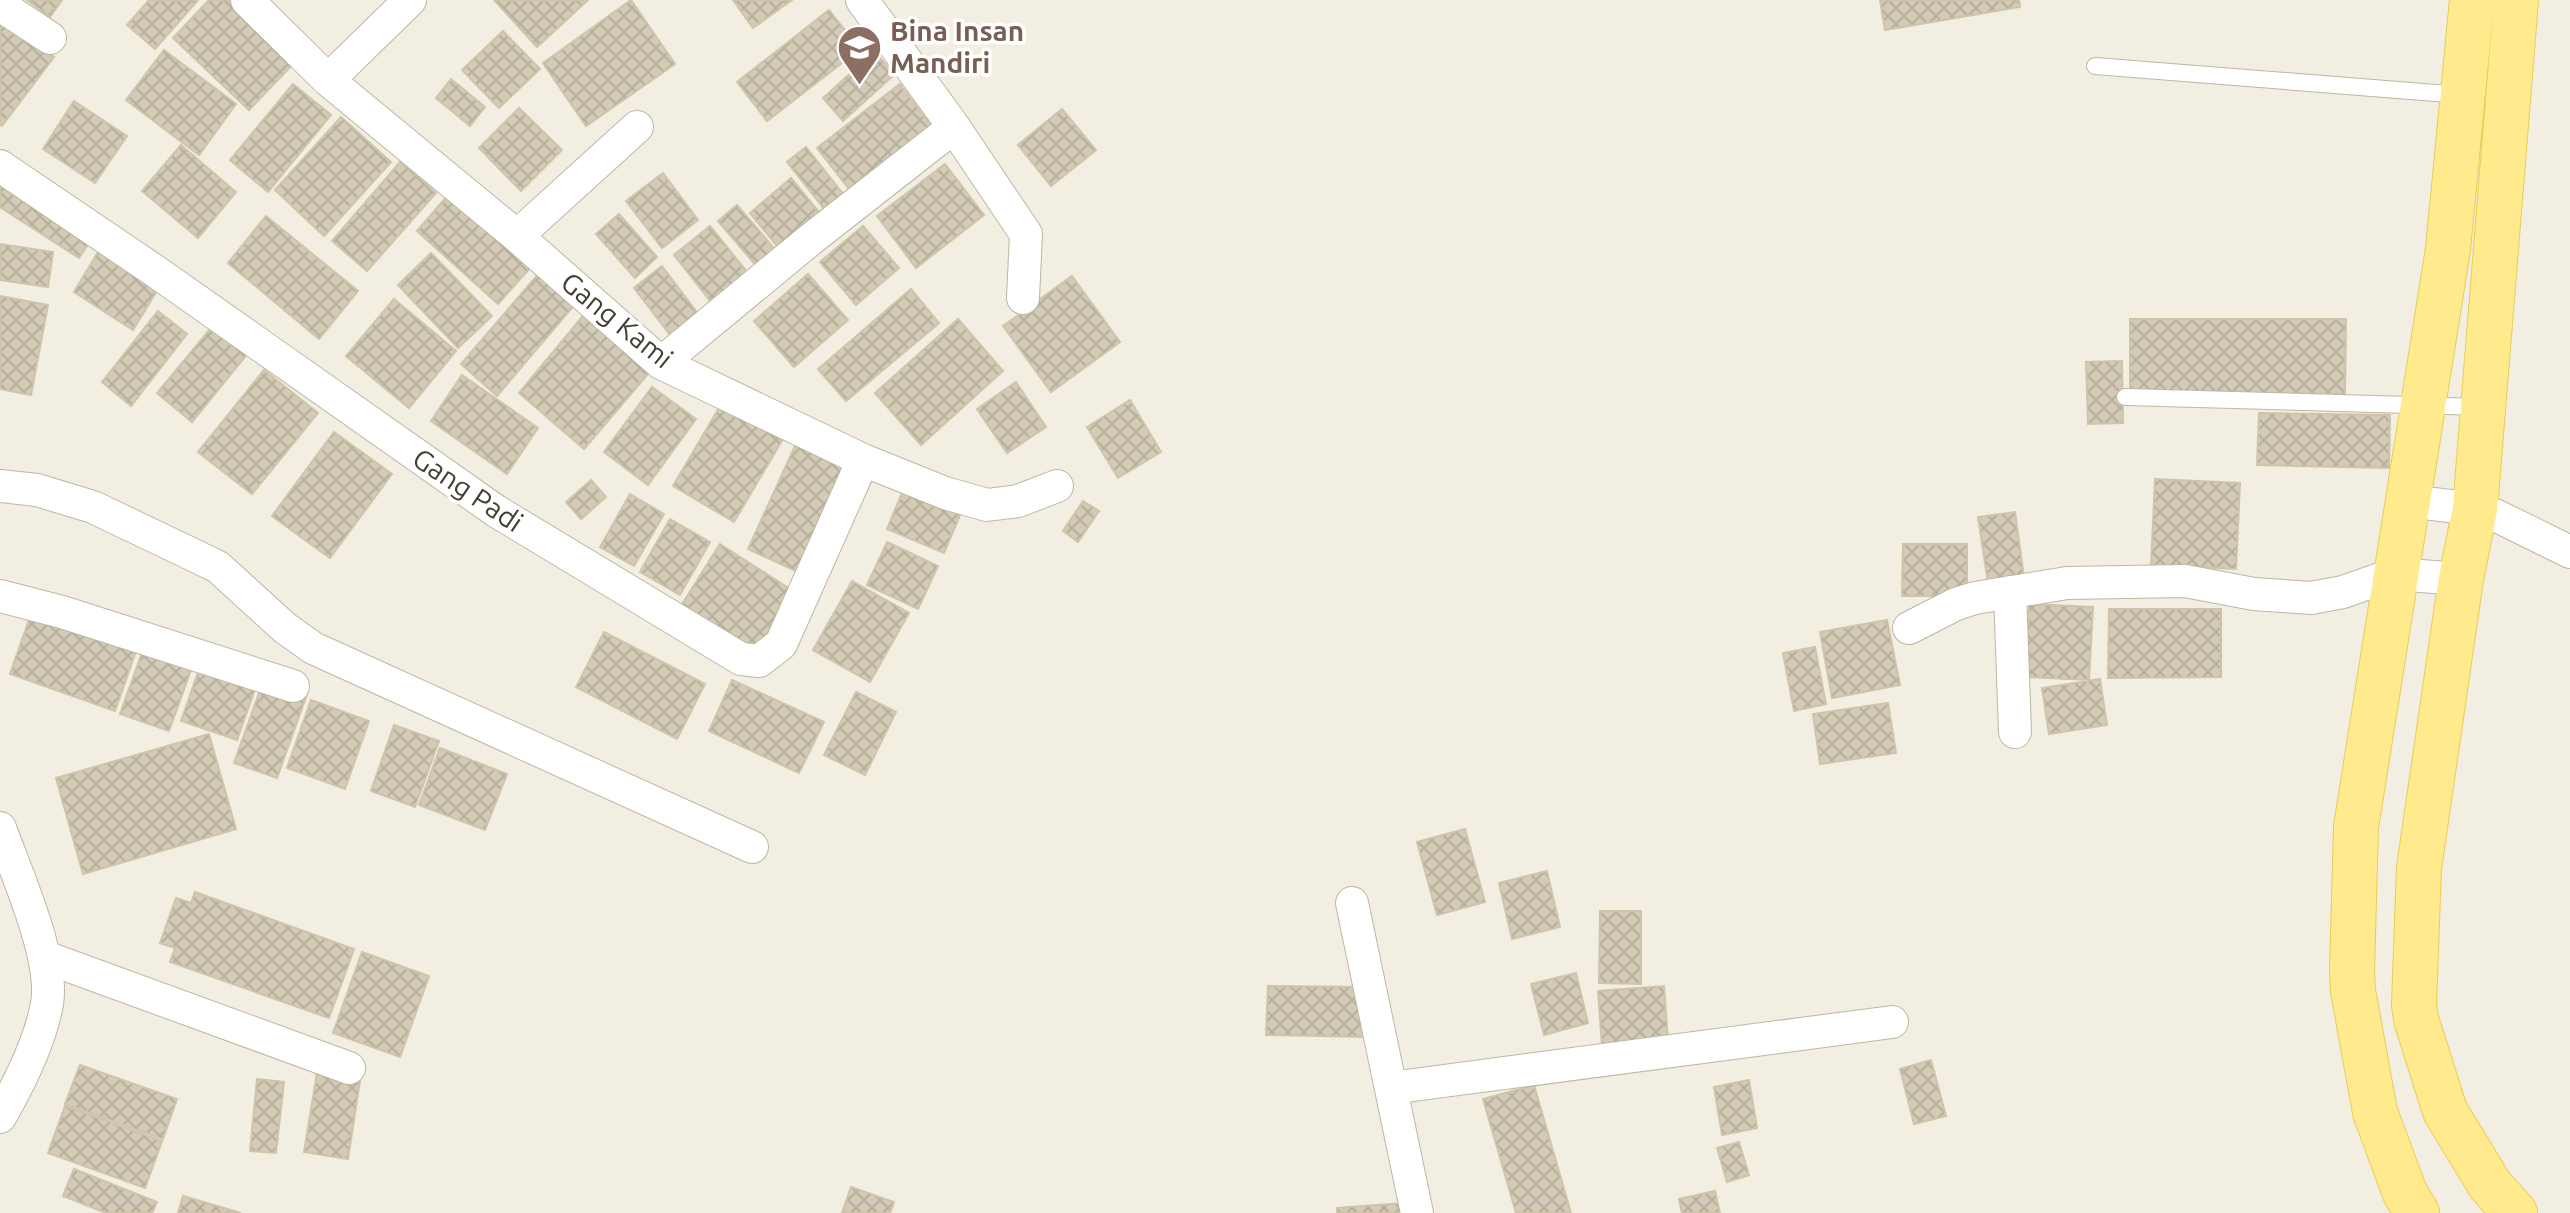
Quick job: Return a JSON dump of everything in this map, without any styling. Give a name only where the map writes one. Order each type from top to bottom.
[{"type":"main road","points":[[2417,1213],[2405,1193],[2375,1112],[2352,971],[2356,827],[2448,249],[2472,0]]},
{"type":"main road","points":[[2515,1213],[2490,1185],[2445,1111],[2414,1005],[2419,868],[2461,579],[2475,509],[2516,0]]},
{"type":"street","name":"Gang Kami","points":[[247,0],[328,80],[517,236],[661,363],[863,460],[945,493],[987,505],[1018,501],[1057,486]]},
{"type":"street","points":[[328,80],[410,0]]},
{"type":"street","points":[[862,0],[954,127],[1026,234],[1023,298]]},
{"type":"street","points":[[0,5],[50,38]]},
{"type":"street","points":[[517,236],[637,127]]},
{"type":"street","points":[[661,363],[811,239],[954,127]]},
{"type":"street","name":"Gang Padi","points":[[0,166],[496,511],[741,659],[759,661],[781,644],[863,460]]},
{"type":"street","points":[[0,486],[37,490],[93,507],[210,563],[313,648],[752,847]]},
{"type":"street","points":[[2408,501],[2475,509],[2497,516],[2570,552]]},
{"type":"street","points":[[1909,628],[1956,604],[2067,583],[2185,581],[2277,597],[2311,598],[2343,592],[2394,574],[2461,579]]},
{"type":"street","points":[[2010,592],[2015,732]]},
{"type":"street","points":[[0,596],[62,612],[293,686]]},
{"type":"street","points":[[0,828],[45,957],[47,1003],[23,1076],[0,1117]]},
{"type":"street","points":[[1352,903],[1417,1213]]},
{"type":"street","points":[[45,957],[349,1068]]},
{"type":"street","points":[[1391,1088],[1892,1022]]},
{"type":"lane","points":[[2095,66],[2462,95]]},
{"type":"lane","points":[[2125,397],[2482,407]]},
{"type":"building","points":[[27,0],[62,0],[50,17]]},
{"type":"building","points":[[149,0],[198,0],[155,49],[127,25]]},
{"type":"building","points":[[209,0],[232,0],[296,61],[249,110],[173,38]]},
{"type":"building","points":[[494,0],[588,0],[537,47]]},
{"type":"building","points":[[631,0],[675,64],[586,126],[543,63]]},
{"type":"building","points":[[733,0],[792,0],[753,28]]},
{"type":"building","points":[[1880,0],[2019,0],[2020,7],[1885,30]]},
{"type":"building","points":[[829,10],[860,49],[767,121],[737,82]]},
{"type":"building","points":[[0,16],[54,57],[2,126],[0,125]]},
{"type":"building","points":[[503,31],[540,69],[499,108],[462,70]]},
{"type":"building","points":[[164,50],[236,104],[199,155],[126,100]]},
{"type":"building","name":"Bina Insan Mandiri","points":[[874,52],[895,74],[843,121],[823,98]]},
{"type":"building","points":[[451,79],[485,107],[470,126],[436,98]]},
{"type":"building","points":[[293,84],[331,115],[268,192],[230,160]]},
{"type":"building","points":[[900,84],[938,135],[856,198],[817,148]]},
{"type":"building","points":[[74,101],[127,136],[95,183],[43,149]]},
{"type":"building","points":[[519,108],[562,150],[521,191],[479,148]]},
{"type":"building","points":[[1062,109],[1096,150],[1051,186],[1018,145]]},
{"type":"building","points":[[341,117],[391,162],[324,236],[275,190]]},
{"type":"building","points":[[181,145],[236,192],[198,238],[142,191]]},
{"type":"building","points":[[806,147],[848,200],[829,215],[787,162]]},
{"type":"building","points":[[401,161],[436,193],[367,271],[332,241]]},
{"type":"building","points":[[945,164],[984,215],[916,268],[877,216]]},
{"type":"building","points":[[663,173],[698,220],[662,248],[626,201]]},
{"type":"building","points":[[791,178],[827,222],[786,257],[750,213]]},
{"type":"building","points":[[0,181],[91,240],[79,258],[0,207]]},
{"type":"building","points":[[449,194],[531,267],[498,304],[417,231]]},
{"type":"building","points":[[737,205],[778,253],[759,269],[718,221]]},
{"type":"building","points":[[619,214],[657,257],[635,278],[596,234]]},
{"type":"building","points":[[266,216],[358,291],[319,339],[228,263]]},
{"type":"building","points":[[710,226],[752,278],[715,307],[674,255]]},
{"type":"building","points":[[863,226],[899,268],[856,305],[820,262]]},
{"type":"building","points":[[0,244],[53,252],[48,287],[0,280]]},
{"type":"building","points":[[98,252],[158,289],[133,330],[74,292]]},
{"type":"building","points":[[431,253],[492,316],[458,348],[398,285]]},
{"type":"building","points":[[662,266],[699,315],[671,336],[634,288]]},
{"type":"building","points":[[540,272],[576,303],[497,396],[461,364]]},
{"type":"building","points":[[808,274],[848,320],[794,367],[754,321]]},
{"type":"building","points":[[1072,276],[1120,342],[1051,392],[1003,326]]},
{"type":"building","points":[[911,289],[939,323],[846,401],[818,369]]},
{"type":"building","points":[[0,296],[48,305],[31,395],[0,389]]},
{"type":"building","points":[[394,299],[456,351],[409,408],[346,356]]},
{"type":"building","points":[[158,311],[187,334],[131,406],[102,382]]},
{"type":"building","points":[[587,311],[653,368],[584,449],[519,393]]},
{"type":"building","points":[[958,319],[1003,371],[921,445],[875,393]]},
{"type":"building","points":[[2130,319],[2346,319],[2345,394],[2130,393]]},
{"type":"building","points":[[215,323],[249,352],[192,422],[157,393]]},
{"type":"building","points":[[2122,361],[2123,423],[2088,424],[2086,362]]},
{"type":"building","points":[[264,370],[318,413],[252,494],[198,452]]},
{"type":"building","points":[[462,375],[538,428],[507,474],[431,421]]},
{"type":"building","points":[[1016,382],[1046,427],[1007,453],[977,409]]},
{"type":"building","points":[[652,387],[696,419],[648,485],[604,452]]},
{"type":"building","points":[[726,396],[787,432],[734,522],[673,486]]},
{"type":"building","points":[[1130,400],[1161,452],[1118,478],[1087,427]]},
{"type":"building","points":[[2259,413],[2390,415],[2389,468],[2257,465]]},
{"type":"building","points":[[334,432],[392,474],[330,558],[272,516]]},
{"type":"building","points":[[799,437],[853,462],[802,574],[748,549]]},
{"type":"building","points":[[2155,479],[2240,483],[2236,569],[2151,565]]},
{"type":"building","points":[[591,480],[606,497],[581,519],[566,502]]},
{"type":"building","points":[[907,481],[964,506],[944,553],[887,529]]},
{"type":"building","points":[[630,494],[664,514],[634,566],[600,547]]},
{"type":"building","points":[[1083,501],[1099,511],[1078,542],[1063,531]]},
{"type":"building","points":[[2015,512],[2024,578],[1988,583],[1978,517]]},
{"type":"building","points":[[670,519],[710,542],[680,595],[640,572]]},
{"type":"building","points":[[887,542],[938,566],[918,609],[867,585]]},
{"type":"building","points":[[720,544],[793,591],[755,653],[681,606]]},
{"type":"building","points":[[1903,544],[1967,544],[1967,596],[1902,596]]},
{"type":"building","points":[[852,581],[909,613],[870,682],[813,650]]},
{"type":"building","points":[[2029,604],[2093,607],[2089,680],[2025,677]]},
{"type":"building","points":[[2109,609],[2221,609],[2221,677],[2108,678]]},
{"type":"building","points":[[31,614],[136,651],[115,711],[10,674]]},
{"type":"building","points":[[1887,620],[1900,685],[1832,698],[1820,632]]},
{"type":"building","points":[[604,632],[705,684],[677,739],[576,687]]},
{"type":"building","points":[[1815,647],[1826,704],[1794,711],[1783,653]]},
{"type":"building","points":[[143,650],[192,667],[169,731],[120,714]]},
{"type":"building","points":[[202,661],[258,681],[237,740],[181,721]]},
{"type":"building","points":[[264,679],[307,694],[277,778],[234,763]]},
{"type":"building","points":[[2100,679],[2107,725],[2049,734],[2042,688]]},
{"type":"building","points":[[732,680],[824,722],[799,773],[709,731]]},
{"type":"building","points":[[856,692],[896,712],[865,775],[824,755]]},
{"type":"building","points":[[311,700],[369,721],[345,789],[287,768]]},
{"type":"building","points":[[1888,703],[1896,753],[1820,764],[1813,714]]},
{"type":"building","points":[[394,725],[439,741],[415,807],[371,791]]},
{"type":"building","points":[[209,734],[236,829],[83,874],[56,778]]},
{"type":"building","points":[[440,748],[507,774],[485,830],[419,805]]},
{"type":"building","points":[[1465,829],[1485,902],[1437,915],[1417,842]]},
{"type":"building","points":[[1547,871],[1560,927],[1512,939],[1499,883]]},
{"type":"building","points":[[195,892],[354,949],[329,1018],[170,962],[175,948],[160,943],[176,898],[191,903]]},
{"type":"building","points":[[1600,911],[1641,911],[1641,984],[1599,983]]},
{"type":"building","points":[[362,952],[429,976],[400,1057],[333,1033]]},
{"type":"building","points":[[1576,973],[1588,1023],[1544,1035],[1531,984]]},
{"type":"building","points":[[1268,986],[1368,987],[1367,1037],[1266,1035]]},
{"type":"building","points":[[1664,986],[1668,1041],[1602,1046],[1598,991]]},
{"type":"building","points":[[1931,1060],[1946,1116],[1914,1124],[1900,1069]]},
{"type":"building","points":[[80,1065],[177,1099],[163,1139],[65,1104]]},
{"type":"building","points":[[318,1067],[361,1074],[348,1159],[304,1152]]},
{"type":"building","points":[[257,1079],[284,1082],[276,1153],[250,1151]]},
{"type":"building","points":[[1749,1080],[1757,1128],[1722,1135],[1714,1087]]},
{"type":"building","points":[[1534,1085],[1571,1213],[1516,1213],[1483,1099]]},
{"type":"building","points":[[65,1106],[162,1141],[145,1188],[48,1153]]},
{"type":"building","points":[[1739,1142],[1749,1175],[1727,1182],[1717,1148]]},
{"type":"building","points":[[74,1169],[157,1202],[152,1213],[106,1213],[63,1196]]},
{"type":"building","points":[[851,1187],[894,1202],[890,1213],[842,1213]]},
{"type":"building","points":[[1715,1191],[1720,1213],[1682,1213],[1679,1199]]},
{"type":"building","points":[[183,1196],[241,1213],[178,1213]]},
{"type":"building","points":[[1403,1203],[1404,1213],[1337,1213],[1337,1208]]},
{"type":"place","name":"Bina Insan Mandiri","points":[[859,86]]}]
